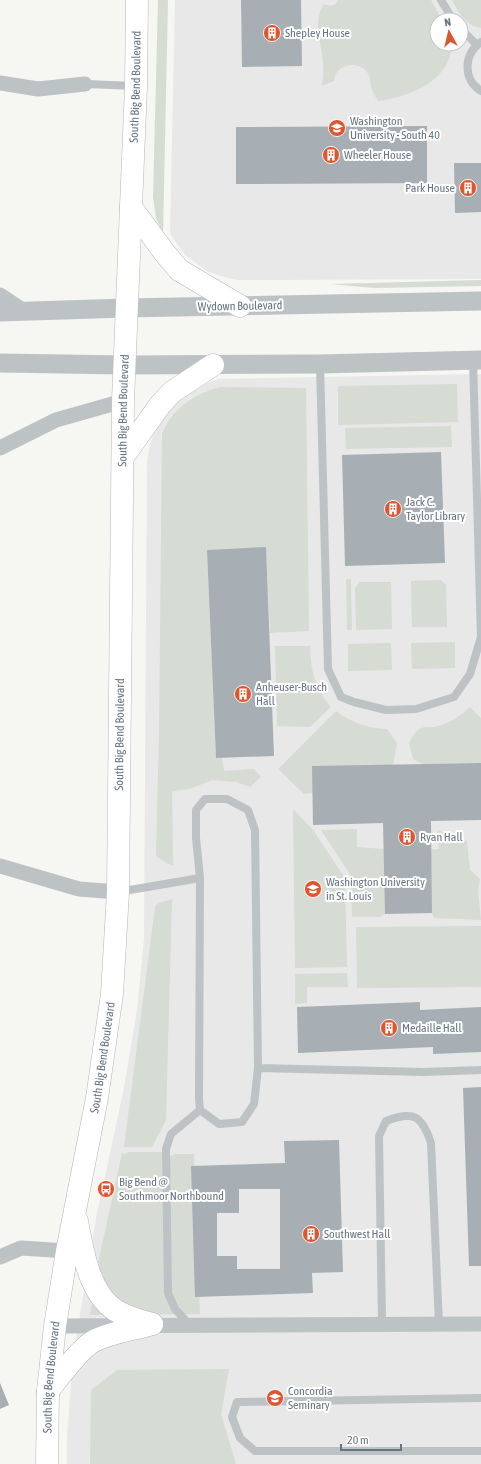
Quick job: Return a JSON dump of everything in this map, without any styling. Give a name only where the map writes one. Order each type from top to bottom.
[{"type":"main road","name":"South Big Bend Boulevard","points":[[47,1464],[48,1391],[55,1326],[67,1251],[97,1098],[112,994],[118,892],[123,401],[136,86],[137,0]]},
{"type":"main road","points":[[131,207],[179,270],[240,306]]},
{"type":"main road","points":[[123,457],[160,405],[172,392],[213,365]]},
{"type":"main road","points":[[75,1211],[87,1269],[101,1295],[114,1310],[134,1319],[152,1324]]},
{"type":"main road","points":[[48,1391],[78,1355],[92,1342],[152,1324]]},
{"type":"street","points":[[0,83],[38,89],[85,84]]},
{"type":"street","points":[[0,295],[24,311]]},
{"type":"street","name":"Wydown Boulevard","points":[[0,312],[481,301]]},
{"type":"street","points":[[0,363],[213,365],[477,360]]},
{"type":"street","points":[[0,448],[56,420],[123,401]]},
{"type":"street","points":[[0,866],[79,889],[118,892]]},
{"type":"street","points":[[0,1257],[21,1248],[67,1251]]},
{"type":"street","points":[[55,1326],[152,1324],[481,1324]]},
{"type":"lane","points":[[441,0],[448,12]]},
{"type":"lane","points":[[469,36],[479,44],[471,52],[468,59],[467,68],[473,84],[481,91]]},
{"type":"lane","points":[[85,84],[136,86]]},
{"type":"lane","points":[[320,364],[328,669],[341,697],[386,710],[416,709],[454,697],[470,674],[481,637],[477,360]]},
{"type":"lane","points":[[205,799],[227,799],[248,810],[255,830],[258,1068],[254,1104],[242,1122],[219,1124],[200,1110],[200,878],[196,838],[196,810],[205,799]]},
{"type":"lane","points":[[118,892],[200,878]]},
{"type":"lane","points":[[258,1068],[423,1072],[481,1070]]},
{"type":"lane","points":[[189,1324],[175,1310],[168,1293],[166,1149],[171,1134],[200,1110]]},
{"type":"lane","points":[[382,1324],[379,1136],[386,1121],[400,1116],[412,1116],[424,1123],[431,1144],[439,1324]]},
{"type":"lane","points":[[481,1398],[237,1402],[232,1417],[240,1438],[255,1451],[481,1451]]},
{"type":"shaded area","points":[[158,0],[168,0],[163,234],[156,218],[153,197]]},
{"type":"shaded area","name":"Washington University - South 40","points":[[175,0],[481,0],[481,279],[238,280],[207,271],[185,255],[170,234]]},
{"type":"shaded area","points":[[338,0],[431,0],[438,12],[429,12],[429,52],[451,52],[450,57],[444,68],[426,85],[415,91],[390,99],[378,101],[373,93],[370,78],[367,72],[363,68],[353,65],[338,71],[335,75],[334,81],[322,86],[323,66],[318,26],[320,11],[324,4],[336,4]]},
{"type":"shaded area","points":[[452,0],[481,0],[481,28],[469,22],[469,12],[459,12]]},
{"type":"shaded area","points":[[481,280],[481,286],[374,288],[330,284]]},
{"type":"shaded area","name":"Washington University in St. Louis","points":[[481,374],[481,1464],[67,1464],[67,1438],[73,1357],[96,1218],[123,1093],[137,1010],[144,939],[147,461],[150,444],[155,432],[170,407],[201,385],[218,379]]},
{"type":"shaded area","points":[[457,384],[458,422],[338,425],[338,386]]},
{"type":"shaded area","points":[[220,387],[306,388],[309,631],[270,633],[266,548],[207,550],[216,758],[222,758],[224,771],[254,769],[261,777],[250,787],[236,782],[212,780],[190,789],[172,791],[173,866],[156,856],[159,734],[162,433],[175,413],[192,398]]},
{"type":"shaded area","points":[[451,426],[452,447],[346,449],[345,428]]},
{"type":"shaded area","points":[[346,579],[351,579],[352,630],[347,630]]},
{"type":"shaded area","points":[[441,580],[446,585],[447,627],[412,627],[411,581]]},
{"type":"shaded area","points":[[360,582],[391,582],[392,629],[356,630],[355,588]]},
{"type":"shaded area","points":[[455,642],[455,668],[412,669],[411,643]]},
{"type":"shaded area","points":[[391,643],[392,670],[348,671],[348,644]]},
{"type":"shaded area","points":[[275,646],[310,646],[311,664],[314,678],[331,707],[310,727],[277,726]]},
{"type":"shaded area","points":[[470,707],[481,718],[481,763],[423,764],[413,759],[409,743],[417,731],[421,728],[439,726],[449,722]]},
{"type":"shaded area","points":[[336,711],[348,719],[360,724],[387,729],[397,743],[393,765],[313,793],[304,794],[278,769]]},
{"type":"shaded area","points":[[293,809],[313,830],[345,878],[347,967],[295,968]]},
{"type":"shaded area","points":[[357,829],[357,847],[384,849],[385,914],[379,917],[352,917],[351,876],[321,830]]},
{"type":"shaded area","points":[[437,830],[467,841],[470,870],[480,879],[478,891],[481,920],[434,918],[432,913],[431,849],[439,849]]},
{"type":"shaded area","points":[[172,899],[166,1120],[152,1147],[124,1147],[155,907],[159,903]]},
{"type":"shaded area","points":[[481,926],[481,987],[357,988],[356,927]]},
{"type":"shaded area","points":[[347,973],[348,987],[307,987],[307,1003],[295,1004],[295,974]]},
{"type":"shaded area","points":[[129,1152],[162,1152],[169,1157],[175,1154],[194,1154],[200,1314],[90,1315],[99,1259],[122,1153],[125,1154]]},
{"type":"shaded area","points":[[229,1369],[221,1414],[236,1464],[90,1464],[91,1390],[117,1370]]},
{"type":"building","name":"Shepley House","points":[[241,0],[301,0],[302,66],[242,67]]},
{"type":"building","name":"Wheeler House","points":[[427,126],[427,183],[236,184],[236,127]]},
{"type":"building","name":"Park House","points":[[454,163],[481,163],[481,212],[455,213]]},
{"type":"building","name":"Jack C. Taylor Library","points":[[441,452],[445,563],[345,566],[342,455]]},
{"type":"building","name":"Anheuser-Busch Hall","points":[[266,547],[274,756],[216,758],[207,550]]},
{"type":"building","name":"Ryan Hall","points":[[481,763],[481,820],[431,821],[432,913],[385,914],[383,823],[313,825],[312,766]]},
{"type":"building","name":"Medaille Hall","points":[[420,1002],[420,1010],[481,1007],[481,1052],[433,1054],[433,1047],[298,1053],[297,1007]]},
{"type":"building","points":[[481,1087],[481,1266],[469,1266],[463,1088]]},
{"type":"building","name":"Southwest Hall","points":[[339,1140],[343,1272],[312,1273],[313,1293],[195,1297],[191,1166],[285,1163],[284,1141]],"holes":[[[239,1189],[280,1189],[280,1269],[237,1269],[237,1256],[217,1256],[217,1213],[239,1213]]]},
{"type":"building","points":[[0,1383],[9,1405],[0,1409]]},
{"type":"place","name":"Shepley House","points":[[272,33]]},
{"type":"place","name":"Washington University - South 40","points":[[337,128]]},
{"type":"place","name":"Wheeler House","points":[[331,155]]},
{"type":"place","name":"Park House","points":[[468,188]]},
{"type":"place","name":"Jack C. Taylor Library","points":[[393,509]]},
{"type":"place","name":"Anheuser-Busch Hall","points":[[243,694]]},
{"type":"place","name":"Ryan Hall","points":[[407,837]]},
{"type":"place","name":"Washington University in St. Louis","points":[[313,889]]},
{"type":"place","name":"Medaille Hall","points":[[389,1028]]},
{"type":"place","name":"Big Bend @ Southmoor Northbound","points":[[106,1189]]},
{"type":"place","name":"Southwest Hall","points":[[311,1234]]},
{"type":"place","name":"Concordia Seminary","points":[[275,1398]]}]
